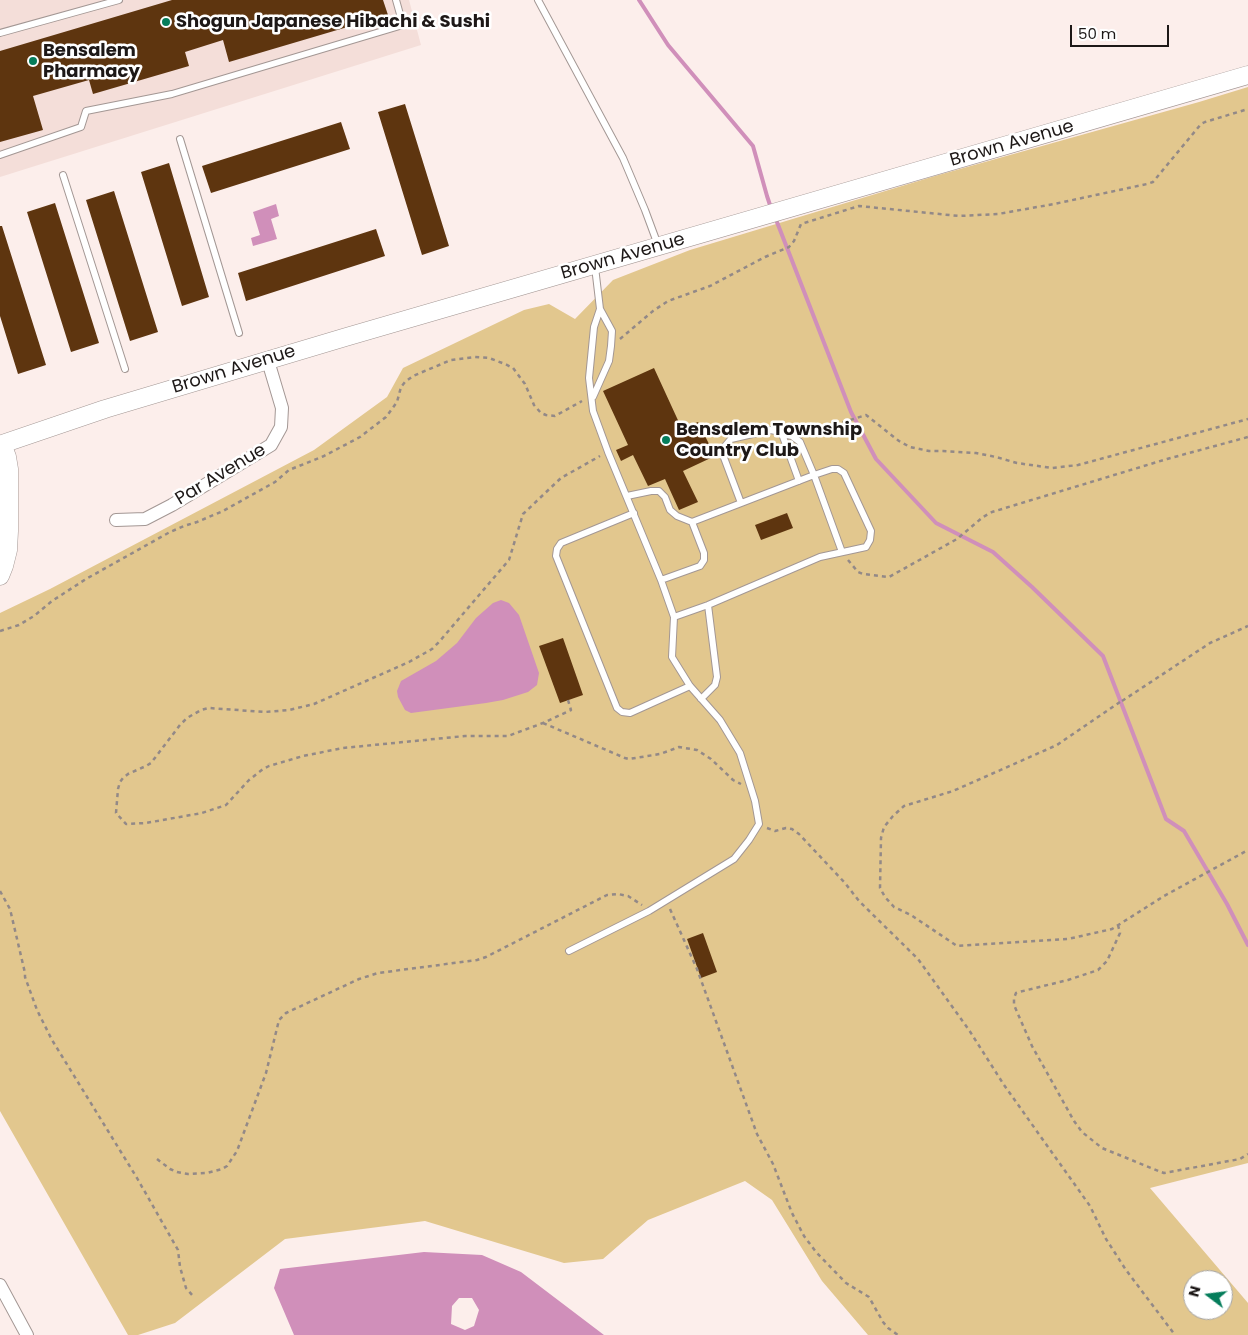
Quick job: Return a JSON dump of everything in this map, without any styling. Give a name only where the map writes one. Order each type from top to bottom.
[{"type":"street","name":"Brown Avenue","points":[[0,443],[346,337],[1248,75]]},
{"type":"street","name":"Par Avenue","points":[[116,520],[145,519],[172,506],[271,445],[281,427],[282,408],[268,361]]},
{"type":"street","points":[[0,443],[7,457],[10,469],[8,550],[0,576]]},
{"type":"street","points":[[0,1285],[27,1335]]},
{"type":"lane","points":[[0,33],[119,0]]},
{"type":"lane","points":[[0,155],[81,127],[86,111],[172,94],[404,25],[396,0]]},
{"type":"lane","points":[[538,0],[622,158],[645,210],[658,246]]},
{"type":"lane","points":[[180,140],[238,333]]},
{"type":"lane","points":[[63,175],[125,369]]},
{"type":"lane","points":[[592,398],[609,361],[612,346],[612,331],[600,309],[594,265]]},
{"type":"lane","points":[[569,951],[649,911],[734,859],[759,824],[755,801],[740,753],[720,720],[690,686],[672,657],[674,617],[661,580],[593,412],[589,378],[594,327],[600,309]]},
{"type":"lane","points":[[741,502],[723,455],[725,446],[731,439],[770,430],[792,436],[800,442],[842,552]]},
{"type":"lane","points":[[782,434],[799,481]]},
{"type":"lane","points":[[627,496],[652,490],[659,491],[665,497],[670,510],[677,516],[692,522],[814,475],[838,469],[844,472],[871,531],[870,540],[866,547],[820,557],[708,605],[674,617]]},
{"type":"lane","points":[[634,513],[561,543],[557,549],[556,556],[617,708],[622,712],[630,713],[690,686]]},
{"type":"lane","points":[[661,580],[700,566],[704,560],[704,553],[692,522]]},
{"type":"lane","points":[[701,699],[715,685],[717,677],[708,605]]},
{"type":"path","points":[[612,346],[653,311],[668,301],[710,286],[765,257],[789,247],[802,224],[859,206],[959,216],[998,214],[1147,184],[1153,182],[1201,124],[1248,109]]},
{"type":"path","points":[[0,631],[19,625],[86,579],[170,532],[223,511],[275,482],[289,470],[324,456],[360,437],[386,417],[397,402],[401,387],[405,382],[413,376],[452,360],[475,357],[489,358],[513,368],[525,384],[534,405],[541,413],[546,415],[555,416],[583,400],[592,398]]},
{"type":"path","points":[[800,435],[866,414],[898,441],[910,447],[929,451],[976,453],[996,456],[1017,463],[1052,468],[1078,465],[1248,419]]},
{"type":"path","points":[[842,552],[858,572],[889,577],[957,539],[983,517],[992,512],[1167,459],[1248,437]]},
{"type":"path","points":[[568,700],[571,710],[508,736],[465,736],[343,748],[303,756],[263,768],[226,805],[202,814],[146,823],[126,824],[116,814],[118,789],[123,778],[151,763],[180,725],[187,718],[201,710],[210,708],[265,712],[289,710],[314,704],[408,662],[432,649],[509,560],[524,514],[561,478],[608,452]]},
{"type":"path","points":[[1248,626],[1210,643],[1057,745],[953,791],[904,806],[884,828],[881,838],[880,888],[894,907],[911,915],[957,946],[1068,939],[1112,929],[1172,892],[1248,850]]},
{"type":"path","points":[[543,723],[629,759],[660,754],[679,747],[697,750],[711,759],[733,780],[742,784],[755,801]]},
{"type":"path","points":[[759,824],[775,831],[786,828],[792,829],[799,834],[845,882],[860,901],[918,959],[1090,1206],[1106,1239],[1126,1270],[1175,1335]]},
{"type":"path","points":[[0,891],[10,909],[25,978],[52,1040],[137,1178],[178,1250],[180,1267],[186,1288],[193,1296]]},
{"type":"path","points":[[157,1158],[170,1169],[188,1174],[207,1173],[227,1166],[237,1151],[266,1073],[279,1020],[286,1013],[359,979],[378,974],[486,957],[608,895],[628,896],[649,911]]},
{"type":"path","points":[[667,900],[696,969],[757,1134],[773,1164],[792,1213],[804,1236],[816,1252],[846,1283],[869,1297],[882,1322],[898,1335]]},
{"type":"path","points":[[1118,925],[1120,933],[1107,961],[1098,970],[1068,980],[1019,992],[1016,993],[1014,998],[1014,1005],[1032,1046],[1074,1121],[1082,1132],[1102,1148],[1164,1173],[1240,1158],[1248,1154]]},
{"type":"shaded area","points":[[0,0],[409,0],[421,45],[0,177]]},
{"type":"shaded area","points":[[1248,87],[1248,1163],[1150,1188],[1220,1270],[1183,1270],[1183,1320],[1233,1320],[1233,1285],[1248,1303],[1248,1335],[868,1335],[822,1281],[772,1200],[745,1181],[648,1220],[603,1259],[564,1263],[425,1221],[285,1239],[175,1323],[138,1335],[128,1335],[0,1111],[0,613],[50,589],[314,450],[387,397],[403,368],[524,310],[549,304],[575,319],[613,280],[690,250],[935,176]]},
{"type":"shaded area","points":[[276,204],[279,216],[271,219],[277,239],[253,246],[251,238],[260,235],[253,212]]},
{"type":"shaded area","points":[[501,600],[509,603],[519,615],[539,673],[537,685],[528,692],[503,700],[411,713],[405,710],[397,691],[401,681],[436,661],[457,643],[476,618],[493,603]]},
{"type":"shaded area","points":[[424,1252],[482,1255],[521,1272],[604,1335],[294,1335],[274,1288],[280,1269]],"holes":[[[459,1298],[472,1298],[479,1310],[474,1326],[465,1330],[451,1324],[452,1306]]]},
{"type":"building","points":[[172,0],[383,0],[388,15],[229,62],[223,40],[185,52],[189,66],[93,94],[89,80],[33,96],[43,130],[0,142],[0,51]]},
{"type":"building","points":[[405,104],[449,246],[422,255],[378,112]]},
{"type":"building","points":[[341,122],[350,149],[211,193],[202,166]]},
{"type":"building","points":[[169,163],[209,297],[182,306],[141,172]]},
{"type":"building","points":[[114,191],[158,332],[130,341],[86,200]]},
{"type":"building","points":[[55,203],[99,343],[71,352],[27,212]]},
{"type":"building","points":[[0,226],[2,226],[46,365],[18,374],[0,316]]},
{"type":"building","points":[[376,229],[385,256],[246,301],[238,273]]},
{"type":"building","name":"Bensalem Township Country Club","points":[[654,368],[682,429],[698,422],[715,456],[683,471],[698,502],[679,510],[665,479],[648,486],[633,455],[621,461],[616,450],[628,445],[603,391]]},
{"type":"building","points":[[787,513],[793,528],[761,540],[755,525]]},
{"type":"building","points":[[563,638],[583,695],[560,703],[539,646]]},
{"type":"building","points":[[703,933],[717,972],[701,978],[687,939]]},
{"type":"waterway","points":[[639,0],[668,45],[753,146],[771,208]]},
{"type":"waterway","points":[[775,217],[851,412],[876,459],[936,523],[993,552],[1103,656],[1166,819],[1184,831],[1227,904],[1248,945]]},
{"type":"place","name":"Shogun Japanese Hibachi & Sushi","points":[[166,22]]},
{"type":"place","name":"Bensalem Pharmacy","points":[[33,61]]},
{"type":"place","name":"Bensalem Township Country Club","points":[[666,440]]}]
